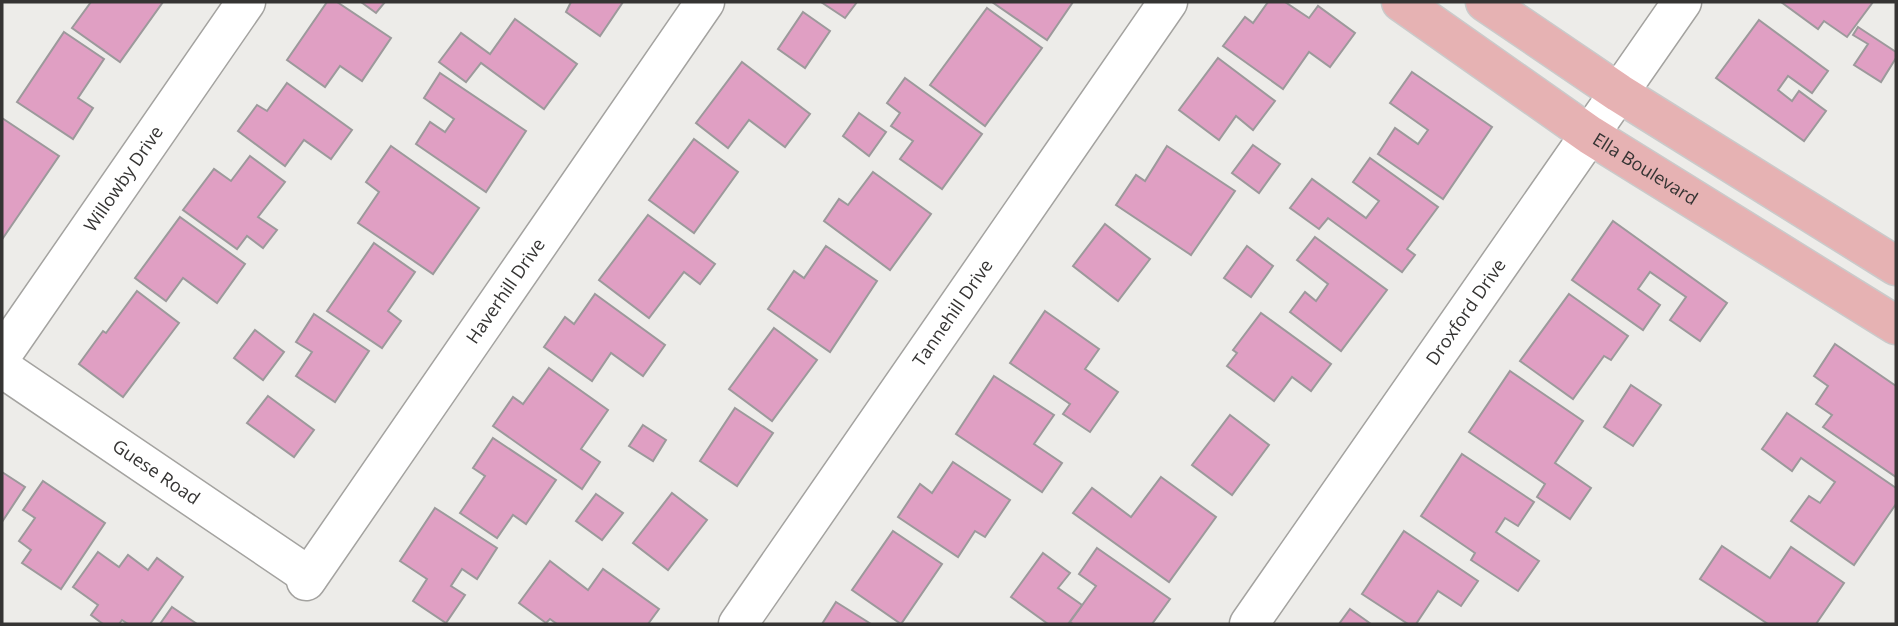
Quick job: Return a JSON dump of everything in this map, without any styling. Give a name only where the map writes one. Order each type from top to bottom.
[{"type":"main road","name":"Ella Boulevard","points":[[1401,2],[1590,135],[1896,325]]},
{"type":"main road","points":[[1485,2],[1619,93],[1896,266]]},
{"type":"street","name":"Willowby Drive","points":[[2,355],[246,2]]},
{"type":"street","name":"Haverhill Drive","points":[[307,579],[705,2]]},
{"type":"street","name":"Tannehill Drive","points":[[738,624],[1168,2]]},
{"type":"street","name":"Droxford Drive","points":[[1250,624],[1682,2]]},
{"type":"street","name":"Guese Road","points":[[2,368],[307,579]]},
{"type":"building","points":[[91,2],[163,2],[120,62],[72,28]]},
{"type":"building","points":[[327,2],[337,2],[391,38],[362,81],[340,66],[325,87],[287,60]]},
{"type":"building","points":[[361,2],[385,2],[376,13]]},
{"type":"building","points":[[571,2],[623,2],[600,36],[566,12]]},
{"type":"building","points":[[821,2],[857,2],[845,18]]},
{"type":"building","points":[[992,2],[1073,2],[1047,40]]},
{"type":"building","points":[[1268,2],[1285,2],[1309,18],[1318,6],[1355,33],[1330,67],[1309,52],[1283,89],[1223,46],[1245,17],[1253,23]]},
{"type":"building","points":[[1781,2],[1873,2],[1847,37],[1824,21],[1818,29]]},
{"type":"building","points":[[987,8],[1042,48],[985,126],[930,85]]},
{"type":"building","points":[[803,12],[830,31],[805,68],[778,49]]},
{"type":"building","points":[[515,19],[577,64],[544,109],[481,63],[466,82],[439,62],[461,33],[490,54]]},
{"type":"building","points":[[1759,20],[1828,71],[1812,93],[1788,76],[1778,90],[1792,101],[1799,91],[1826,111],[1804,141],[1716,78]]},
{"type":"building","points":[[1858,27],[1896,52],[1896,58],[1881,82],[1854,65],[1868,44],[1853,35]]},
{"type":"building","points":[[64,32],[104,59],[78,98],[93,108],[73,139],[17,102]]},
{"type":"building","points":[[1218,58],[1275,101],[1253,130],[1236,116],[1219,140],[1179,110]]},
{"type":"building","points":[[742,62],[810,114],[785,147],[749,120],[728,148],[696,123]]},
{"type":"building","points":[[1412,72],[1492,127],[1443,199],[1378,154],[1395,128],[1418,144],[1428,130],[1390,103]]},
{"type":"building","points":[[440,73],[526,131],[486,192],[416,144],[430,122],[445,132],[454,119],[424,98]]},
{"type":"building","points":[[905,78],[982,134],[942,189],[900,159],[913,141],[891,126],[900,113],[887,103]]},
{"type":"building","points":[[287,83],[352,130],[331,159],[304,140],[285,166],[238,131],[257,105],[267,111]]},
{"type":"building","points":[[859,113],[886,132],[869,156],[843,136]]},
{"type":"building","points":[[2,118],[59,156],[3,238],[2,237]]},
{"type":"building","points":[[694,139],[738,172],[694,233],[649,200]]},
{"type":"building","points":[[1253,145],[1280,164],[1259,193],[1232,173]]},
{"type":"building","points":[[391,146],[479,208],[433,274],[358,223],[379,192],[366,182]]},
{"type":"building","points":[[1167,146],[1235,191],[1191,255],[1116,205],[1136,175],[1145,181]]},
{"type":"building","points":[[250,156],[285,182],[258,217],[277,230],[263,248],[247,236],[237,249],[183,210],[214,169],[231,181]]},
{"type":"building","points":[[1370,158],[1438,207],[1407,249],[1415,255],[1402,272],[1328,218],[1319,229],[1290,208],[1312,179],[1366,218],[1379,201],[1353,182]]},
{"type":"building","points":[[873,172],[931,214],[890,270],[824,221],[839,199],[848,205]]},
{"type":"building","points":[[648,215],[715,264],[700,284],[684,272],[649,318],[599,280]]},
{"type":"building","points":[[180,217],[245,264],[217,303],[183,278],[166,301],[135,278]]},
{"type":"building","points":[[1613,221],[1727,303],[1700,341],[1670,320],[1686,297],[1650,272],[1638,289],[1660,305],[1643,330],[1572,280]]},
{"type":"building","points":[[1105,224],[1150,259],[1118,301],[1073,266]]},
{"type":"building","points":[[1315,237],[1387,290],[1341,351],[1290,312],[1305,292],[1316,301],[1328,284],[1297,260]]},
{"type":"building","points":[[374,243],[415,272],[388,311],[401,321],[382,348],[327,311]]},
{"type":"building","points":[[826,246],[877,281],[830,352],[768,309],[794,271],[804,278]]},
{"type":"building","points":[[1247,246],[1273,266],[1251,297],[1224,278]]},
{"type":"building","points":[[137,291],[179,323],[123,397],[79,364]]},
{"type":"building","points":[[595,294],[665,345],[643,376],[611,353],[592,381],[544,347],[565,317],[574,324]]},
{"type":"building","points":[[1569,294],[1628,336],[1611,360],[1604,356],[1573,399],[1520,361]]},
{"type":"building","points":[[1045,311],[1099,349],[1085,369],[1118,392],[1090,432],[1063,414],[1070,404],[1010,363]]},
{"type":"building","points":[[1261,313],[1331,364],[1311,391],[1292,377],[1274,401],[1227,366],[1237,353],[1233,350]]},
{"type":"building","points":[[314,314],[369,351],[335,402],[296,376],[312,352],[296,342]]},
{"type":"building","points":[[774,328],[817,360],[772,421],[729,389]]},
{"type":"building","points":[[255,330],[284,352],[263,380],[234,358]]},
{"type":"building","points":[[1835,344],[1896,386],[1896,477],[1823,427],[1832,415],[1816,404],[1828,386],[1814,376]]},
{"type":"building","points":[[549,368],[608,410],[581,449],[600,462],[582,489],[493,426],[513,397],[523,404]]},
{"type":"building","points":[[1510,371],[1583,421],[1555,463],[1591,488],[1570,519],[1537,497],[1545,484],[1469,432]]},
{"type":"building","points":[[994,376],[1054,415],[1034,444],[1062,463],[1042,492],[956,434]]},
{"type":"building","points":[[1631,385],[1661,405],[1633,446],[1604,427]]},
{"type":"building","points":[[268,396],[314,430],[294,457],[247,423]]},
{"type":"building","points":[[735,408],[773,433],[737,486],[700,461]]},
{"type":"building","points":[[1787,413],[1896,488],[1896,504],[1854,565],[1791,521],[1809,496],[1820,503],[1835,482],[1801,458],[1792,471],[1762,449]]},
{"type":"building","points":[[1230,415],[1269,445],[1232,495],[1192,465]]},
{"type":"building","points":[[643,425],[666,440],[653,461],[629,446]]},
{"type":"building","points":[[493,438],[556,480],[526,524],[513,515],[497,538],[460,513],[485,476],[473,468]]},
{"type":"building","points":[[1462,454],[1534,502],[1518,526],[1505,518],[1496,532],[1539,561],[1518,591],[1471,560],[1475,553],[1421,516]]},
{"type":"building","points":[[953,462],[1010,500],[985,537],[975,531],[958,557],[898,517],[920,484],[932,493]]},
{"type":"building","points":[[2,472],[25,487],[2,522]]},
{"type":"building","points":[[1161,477],[1216,517],[1169,582],[1073,513],[1092,488],[1131,517]]},
{"type":"building","points":[[43,481],[105,523],[61,589],[22,563],[31,550],[19,541],[35,518],[23,510]]},
{"type":"building","points":[[672,493],[707,520],[668,570],[633,543]]},
{"type":"building","points":[[596,494],[623,513],[602,540],[576,521]]},
{"type":"building","points":[[435,508],[497,548],[477,579],[462,569],[451,586],[465,595],[446,623],[413,601],[427,579],[400,561]]},
{"type":"building","points":[[893,531],[942,564],[901,624],[852,590]]},
{"type":"building","points":[[1404,531],[1478,581],[1461,606],[1438,591],[1416,624],[1408,624],[1362,594]]},
{"type":"building","points":[[1722,546],[1770,578],[1791,547],[1844,583],[1816,624],[1768,624],[1700,579]]},
{"type":"building","points":[[1097,548],[1170,599],[1152,624],[1070,622],[1096,586],[1079,574]]},
{"type":"building","points":[[98,552],[119,567],[128,555],[148,570],[157,558],[183,577],[150,624],[128,624],[122,620],[119,624],[103,624],[91,615],[98,605],[73,587]]},
{"type":"building","points":[[1043,553],[1070,573],[1058,588],[1082,605],[1068,624],[1048,624],[1011,597]]},
{"type":"building","points":[[550,561],[588,590],[603,569],[659,609],[648,624],[557,624],[550,619],[546,623],[519,603]]},
{"type":"building","points":[[836,602],[871,624],[822,624]]},
{"type":"building","points":[[172,607],[197,624],[160,624]]},
{"type":"building","points":[[1350,609],[1371,624],[1339,624]]}]
